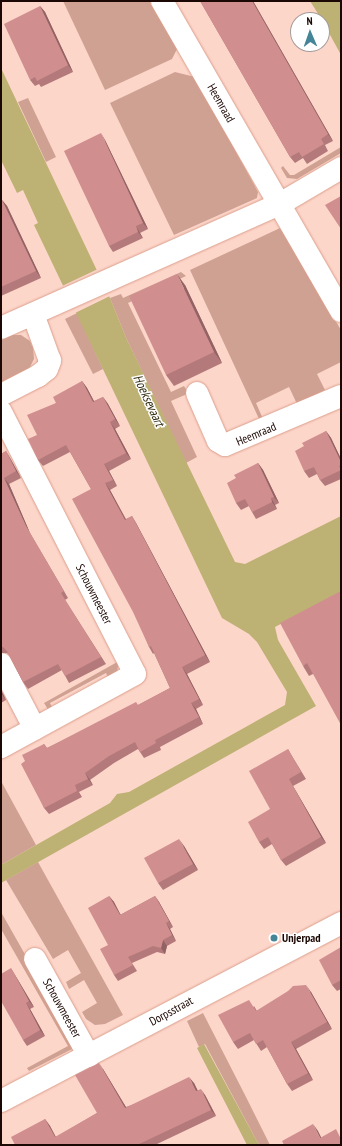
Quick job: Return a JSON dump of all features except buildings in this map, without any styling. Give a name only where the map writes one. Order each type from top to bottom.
[{"type":"street","name":"Heemraad","points":[[162,1],[341,311]]},
{"type":"street","points":[[1,328],[280,204],[341,168]]},
{"type":"street","points":[[1,395],[47,370],[50,361],[33,314]]},
{"type":"street","name":"Heemraad","points":[[196,393],[218,441],[225,446],[341,396]]},
{"type":"street","name":"Schouwmeester","points":[[1,412],[135,674],[1,747]]},
{"type":"street","points":[[1,664],[35,729]]},
{"type":"street","name":"Dorpsstraat","points":[[1,1101],[89,1056],[198,996],[341,923]]},
{"type":"street","name":"Schouwmeester","points":[[35,959],[89,1056]]},
{"type":"shaded area","points":[[63,1],[151,1],[178,47],[172,59],[105,90]]},
{"type":"shaded area","points":[[175,72],[195,77],[258,192],[257,198],[174,235],[110,103]]},
{"type":"shaded area","points":[[28,98],[56,157],[46,162],[18,102]]},
{"type":"shaded area","points":[[341,147],[341,153],[297,179],[287,178],[281,168],[283,166],[290,175],[294,175]]},
{"type":"shaded area","points":[[280,228],[341,330],[341,362],[317,374],[325,390],[297,404],[289,387],[256,403],[263,419],[260,421],[190,270]]},
{"type":"shaded area","points":[[181,272],[186,276],[128,303],[171,392],[184,386],[187,391],[187,394],[171,401],[197,457],[186,463],[127,340],[110,298],[121,294],[123,298]]},
{"type":"shaded area","points":[[77,313],[103,369],[93,374],[65,319]]},
{"type":"shaded area","points":[[10,335],[21,335],[30,341],[33,348],[34,359],[29,369],[1,387],[1,338]]},
{"type":"shaded area","points":[[119,661],[117,672],[109,679],[106,673],[50,703],[53,709],[49,711],[44,703]]},
{"type":"shaded area","points":[[1,781],[36,845],[1,865]]},
{"type":"shaded area","points":[[38,862],[123,1015],[105,1024],[95,1025],[86,1019],[82,1012],[97,1003],[84,980],[69,989],[66,982],[81,973],[68,950],[53,959],[6,880]]},
{"type":"shaded area","points":[[1,912],[74,1041],[72,1049],[29,1071],[27,1068],[68,1046],[1,929]]},
{"type":"shaded area","points":[[203,1013],[270,1145],[259,1145],[205,1044],[199,1047],[187,1021]]},
{"type":"water","points":[[310,1],[341,1],[341,55],[330,35],[330,12],[317,12]]},
{"type":"water","name":"Hoeksevaart","points":[[1,68],[110,298],[127,340],[235,562],[245,564],[341,516],[341,592],[275,627],[278,640],[316,706],[1,883],[1,865],[110,803],[117,794],[129,792],[285,705],[287,692],[257,642],[249,634],[222,618],[34,225],[38,223],[23,190],[17,193],[1,160]]},
{"type":"water","points":[[204,1044],[259,1145],[247,1145],[197,1048]]},
{"type":"pier","points":[[98,269],[110,296],[75,313],[62,286]]},
{"type":"place","name":"Unjerpad","points":[[274,938]]}]
